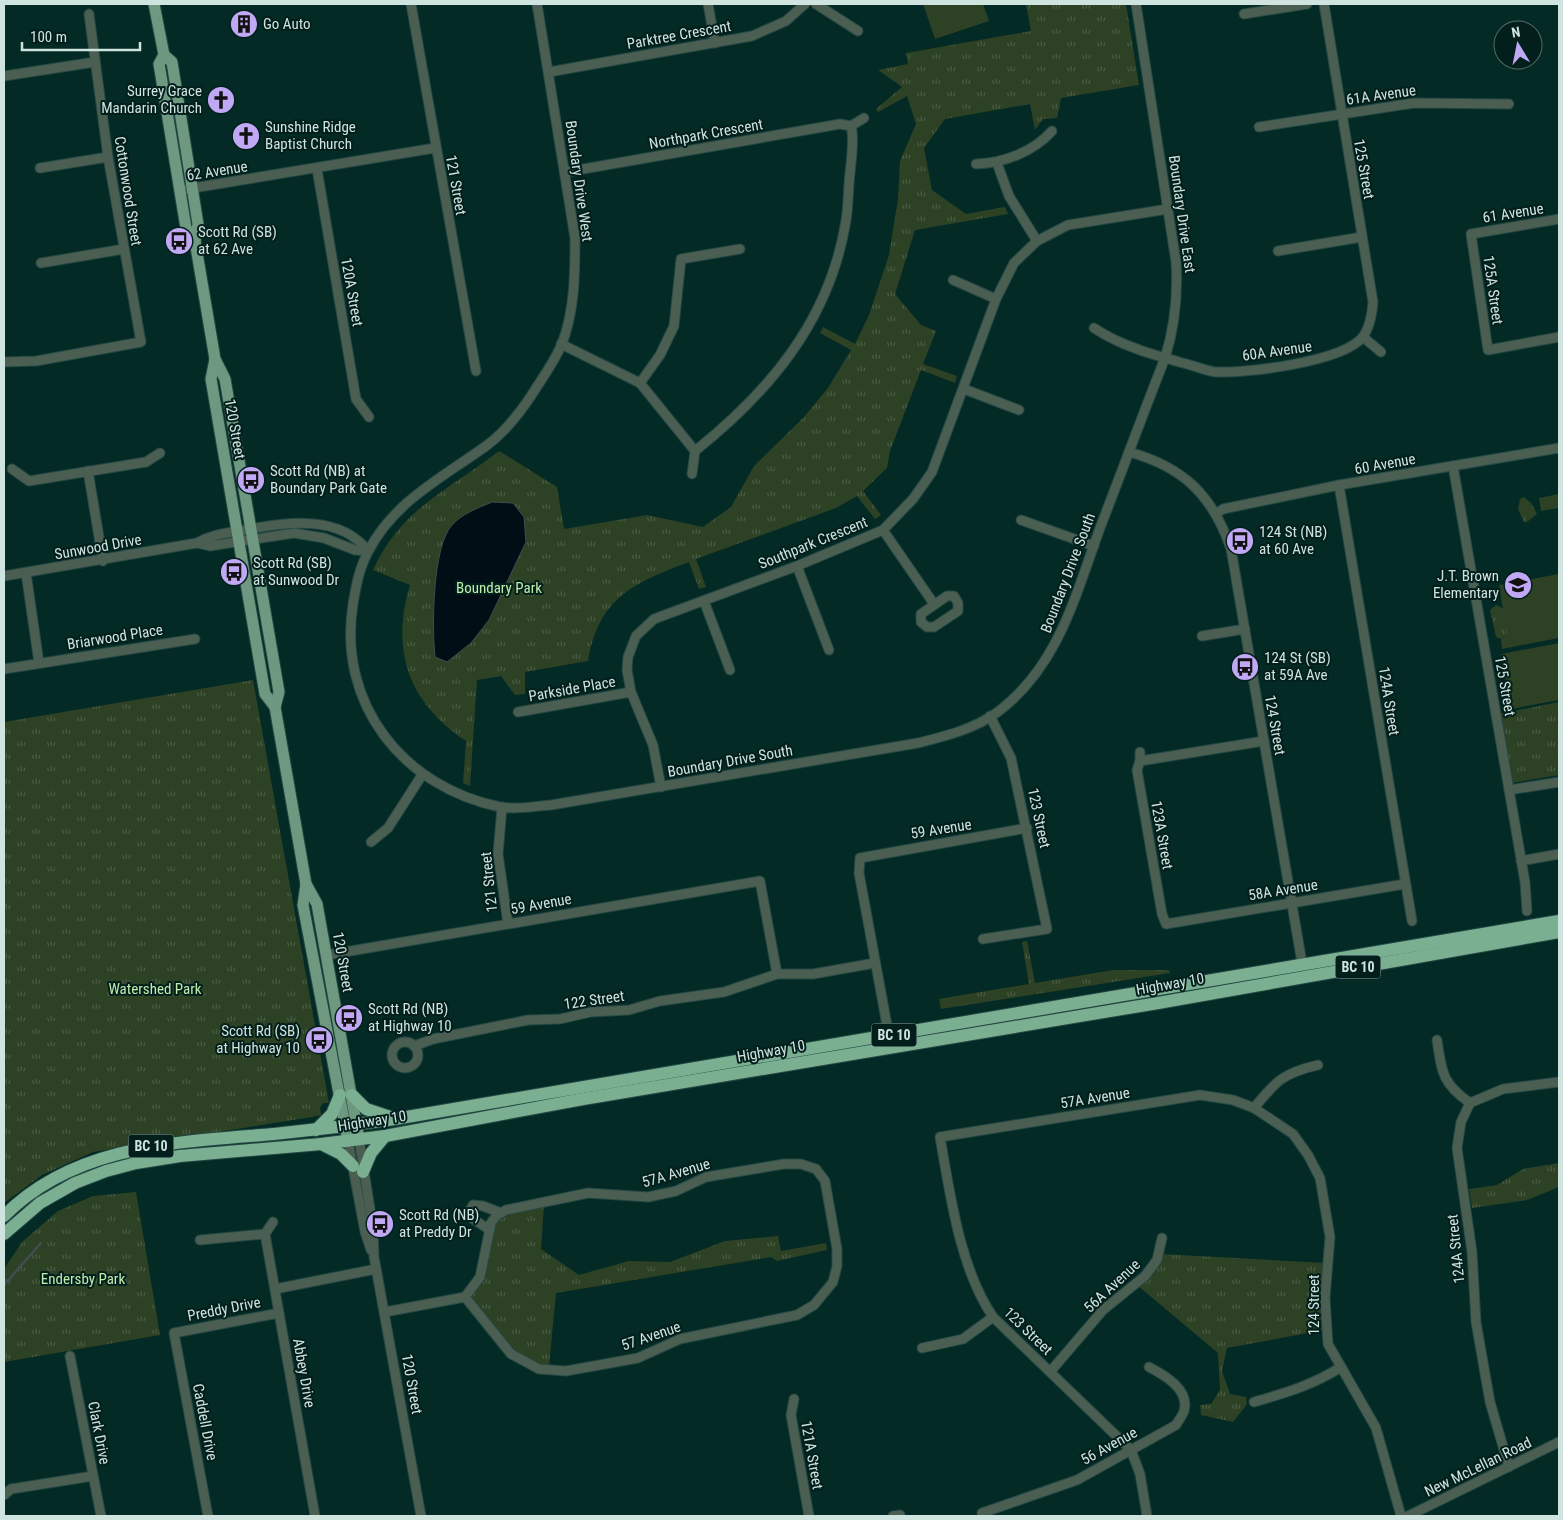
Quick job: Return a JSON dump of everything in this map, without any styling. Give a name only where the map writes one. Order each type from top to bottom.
[{"type":"highway","name":"Highway 10","points":[[4,1216],[48,1184],[100,1158],[129,1150],[172,1142],[316,1130],[395,1119],[1559,920]]},
{"type":"highway","name":"Highway 10","points":[[4,1234],[40,1203],[75,1183],[106,1171],[180,1156],[320,1144],[385,1136],[602,1096],[1158,1003],[1559,932]]},
{"type":"highway","points":[[1158,1003],[1168,994],[1289,973],[1302,963]]},
{"type":"highway","points":[[316,1130],[332,1114],[346,1095],[366,1109],[395,1119]]},
{"type":"highway","points":[[320,1144],[341,1154],[358,1169],[385,1136]]},
{"type":"main road","name":"120 Street","points":[[154,4],[164,55],[172,62],[187,189],[186,228],[195,241],[215,359],[225,379],[279,692],[275,707],[306,884],[303,905],[346,1095]]},
{"type":"main road","name":"120 Street","points":[[215,359],[211,379],[265,694],[275,707]]},
{"type":"main road","name":"120 Street","points":[[306,884],[317,904],[327,955],[353,1140]]},
{"type":"street","name":"121 Street","points":[[411,4],[476,371]]},
{"type":"street","name":"Boundary Drive West","points":[[368,551],[408,501],[489,444],[516,417],[549,368],[561,344],[571,306],[575,274],[575,238],[566,172],[537,4]]},
{"type":"street","points":[[708,4],[715,43]]},
{"type":"street","name":"Parktree Crescent","points":[[549,72],[752,36],[786,21],[805,4]]},
{"type":"street","points":[[816,4],[858,31]]},
{"type":"street","name":"Boundary Drive East","points":[[1129,452],[1165,358],[1173,328],[1178,284],[1136,4]]},
{"type":"street","points":[[1244,14],[1307,4]]},
{"type":"street","name":"125 Street","points":[[1324,4],[1373,302],[1371,318],[1364,336]]},
{"type":"street","name":"Cottonwood Street","points":[[4,362],[36,361],[141,342],[108,156],[89,14]]},
{"type":"street","points":[[4,76],[95,62]]},
{"type":"street","name":"61A Avenue","points":[[1259,127],[1414,103],[1509,104]]},
{"type":"street","points":[[692,474],[695,451],[751,403],[798,345],[818,310],[834,269],[846,226],[853,135],[851,126],[864,118]]},
{"type":"street","name":"Northpark Crescent","points":[[566,172],[840,124],[851,126]]},
{"type":"street","points":[[976,164],[998,163],[1041,143],[1052,131]]},
{"type":"street","name":"62 Avenue","points":[[187,189],[435,148]]},
{"type":"street","points":[[40,168],[108,156]]},
{"type":"street","points":[[998,163],[1009,196],[1037,240]]},
{"type":"street","name":"120A Street","points":[[317,169],[356,399],[369,417]]},
{"type":"street","name":"Southpark Crescent","points":[[661,787],[648,730],[631,692],[627,670],[628,657],[636,636],[654,619],[797,566],[882,530],[913,499],[932,472],[964,390],[996,299],[1014,263],[1037,240],[1068,225],[1168,209]]},
{"type":"street","name":"61 Avenue","points":[[1470,234],[1559,219]]},
{"type":"street","name":"125A Street","points":[[1470,234],[1488,350],[1559,337]]},
{"type":"street","points":[[1278,251],[1362,237]]},
{"type":"street","points":[[41,263],[124,249]]},
{"type":"street","points":[[640,383],[660,355],[674,326],[681,259],[740,249]]},
{"type":"street","points":[[953,280],[996,299]]},
{"type":"street","name":"60A Avenue","points":[[1094,328],[1109,338],[1165,358],[1214,372],[1247,370],[1323,359],[1349,349],[1364,336]]},
{"type":"street","points":[[1364,336],[1381,352]]},
{"type":"street","points":[[561,344],[640,383],[695,451]]},
{"type":"street","points":[[964,390],[1019,410]]},
{"type":"street","name":"60 Avenue","points":[[1217,513],[1223,509],[1339,486],[1559,448]]},
{"type":"street","name":"Boundary Drive South","points":[[368,551],[359,572],[351,620],[351,651],[357,682],[369,714],[392,747],[422,774],[473,799],[502,808],[551,806],[918,743],[957,734],[990,716],[1022,691],[1052,652],[1070,611],[1129,452]]},
{"type":"street","name":"124 Street","points":[[1129,452],[1145,456],[1188,479],[1217,513],[1232,549],[1302,963]]},
{"type":"street","points":[[12,469],[29,481],[146,462],[160,453]]},
{"type":"street","name":"125 Street","points":[[1454,466],[1521,861],[1527,911]]},
{"type":"street","points":[[88,471],[103,561]]},
{"type":"street","name":"124A Street","points":[[1339,486],[1412,920]]},
{"type":"street","points":[[1021,520],[1094,546]]},
{"type":"street","name":"Sunwood Drive","points":[[4,576],[103,561],[197,543],[210,546],[238,536],[306,523],[333,527],[358,539],[368,551]]},
{"type":"street","points":[[882,530],[934,604]]},
{"type":"street","points":[[797,566],[829,650]]},
{"type":"street","points":[[26,573],[39,663]]},
{"type":"street","points":[[704,601],[730,670]]},
{"type":"street","points":[[1202,636],[1245,629]]},
{"type":"street","name":"Briarwood Place","points":[[4,668],[195,638]]},
{"type":"street","name":"Parkside Place","points":[[518,712],[631,692]]},
{"type":"street","name":"123 Street","points":[[983,940],[1047,930],[1011,758],[990,716]]},
{"type":"street","name":"123A Street","points":[[1166,924],[1158,915],[1136,770],[1140,757],[1264,741]]},
{"type":"street","points":[[371,842],[388,828],[422,774]]},
{"type":"street","points":[[1509,790],[1559,782]]},
{"type":"street","name":"121 Street","points":[[502,808],[498,854],[508,924]]},
{"type":"street","name":"59 Avenue","points":[[875,963],[859,873],[860,858],[1027,828]]},
{"type":"street","points":[[1521,861],[1559,854]]},
{"type":"street","name":"59 Avenue","points":[[327,955],[760,881],[777,974]]},
{"type":"street","name":"58A Avenue","points":[[1166,924],[1405,884]]},
{"type":"street","points":[[875,963],[889,1036]]},
{"type":"street","name":"122 Street","points":[[414,1046],[433,1038],[528,1020],[560,1019],[591,1012],[629,1010],[660,1001],[724,992],[777,974],[813,974],[875,963]]},
{"type":"street","points":[[1436,1040],[1442,1073],[1452,1091],[1470,1103],[1503,1089],[1559,1082]]},
{"type":"street","points":[[1254,1108],[1275,1082],[1295,1070],[1318,1065]]},
{"type":"street","name":"57A Avenue","points":[[940,1137],[1200,1095],[1232,1100],[1254,1108]]},
{"type":"street","name":"124A Street","points":[[1470,1103],[1460,1122],[1457,1148],[1472,1252],[1476,1322],[1490,1402],[1509,1466]]},
{"type":"street","name":"124 Street","points":[[1254,1108],[1293,1134],[1308,1155],[1320,1178],[1330,1237],[1325,1298],[1328,1344],[1376,1428],[1400,1516]]},
{"type":"street","name":"123 Street","points":[[940,1137],[955,1220],[980,1299],[993,1317],[1131,1450],[1140,1474],[1146,1516]]},
{"type":"street","name":"120 Street","points":[[353,1140],[358,1169],[373,1228],[374,1257],[420,1516]]},
{"type":"street","name":"57A Avenue","points":[[501,1213],[588,1193],[648,1197],[676,1191],[706,1177],[784,1164],[801,1164],[816,1169],[825,1182],[837,1249],[837,1266],[833,1282]]},
{"type":"street","points":[[490,1230],[473,1219],[469,1212],[473,1205],[483,1206],[501,1213]]},
{"type":"street","points":[[384,1312],[464,1297],[480,1277],[490,1230],[496,1216],[501,1213]]},
{"type":"street","points":[[200,1240],[265,1234],[273,1222]]},
{"type":"street","name":"Abbey Drive","points":[[265,1234],[315,1516]]},
{"type":"street","name":"56A Avenue","points":[[1050,1372],[1103,1310],[1145,1276],[1157,1260],[1162,1238]]},
{"type":"street","name":"Preddy Drive","points":[[275,1289],[376,1268]]},
{"type":"street","name":"57 Avenue","points":[[464,1297],[511,1354],[539,1369],[566,1371],[638,1358],[680,1338],[797,1315],[814,1305],[833,1282]]},
{"type":"street","name":"Preddy Drive","points":[[174,1333],[279,1312]]},
{"type":"street","points":[[922,1348],[963,1339],[993,1317]]},
{"type":"street","name":"Caddell Drive","points":[[174,1333],[208,1516]]},
{"type":"street","name":"Clark Drive","points":[[70,1356],[101,1516]]},
{"type":"street","name":"56 Avenue","points":[[982,1514],[1077,1480],[1176,1424],[1185,1410],[1183,1394],[1170,1378],[1149,1366]]},
{"type":"street","points":[[1254,1402],[1318,1382],[1341,1367]]},
{"type":"street","name":"121A Street","points":[[794,1399],[791,1415],[809,1516]]},
{"type":"street","name":"New McLellan Road","points":[[1408,1516],[1559,1442]]},
{"type":"street","points":[[4,1495],[11,1489],[93,1476]]},
{"type":"green space","points":[[923,4],[983,4],[989,21],[935,39]]},
{"type":"green space","name":"Boundary Park","points":[[1026,4],[1126,4],[1139,85],[1061,98],[1057,118],[1043,119],[1035,130],[1030,104],[945,119],[924,148],[932,190],[966,214],[1005,207],[1008,214],[915,230],[895,294],[921,325],[936,331],[923,364],[957,376],[955,383],[921,370],[890,451],[887,468],[863,491],[881,515],[875,519],[857,496],[836,508],[696,559],[706,587],[699,589],[689,562],[652,577],[622,595],[610,607],[593,639],[588,661],[525,672],[525,694],[515,695],[501,676],[477,680],[470,786],[463,783],[466,741],[446,726],[430,710],[409,674],[402,632],[404,609],[410,585],[373,570],[398,530],[428,502],[499,451],[557,487],[564,529],[647,515],[703,527],[731,507],[754,466],[804,417],[828,388],[851,350],[820,333],[823,327],[855,344],[869,315],[889,255],[898,199],[900,161],[916,124],[907,96],[878,112],[876,109],[902,87],[878,70],[908,64],[906,53],[1031,31]]},
{"type":"green space","points":[[1559,494],[1559,508],[1541,511],[1539,498]]},
{"type":"green space","points":[[1524,497],[1531,503],[1537,514],[1527,522],[1524,522],[1518,509],[1520,499]]},
{"type":"green space","points":[[1559,574],[1559,638],[1502,649],[1501,639],[1507,634],[1499,585]]},
{"type":"green space","points":[[1496,605],[1504,609],[1507,634],[1501,639],[1496,637],[1490,610]]},
{"type":"green space","points":[[1559,643],[1559,700],[1511,709],[1501,654]]},
{"type":"green space","name":"Watershed Park","points":[[253,680],[329,1103],[323,1103],[320,1108],[321,1115],[312,1117],[93,1152],[42,1175],[4,1203],[4,722]]},
{"type":"green space","points":[[1559,702],[1559,775],[1511,783],[1499,714]]},
{"type":"green space","points":[[1027,941],[1035,983],[1113,970],[1169,970],[1170,973],[941,1009],[939,999],[1029,984],[1022,942]]},
{"type":"green space","points":[[1559,1163],[1559,1187],[1527,1200],[1472,1208],[1469,1189],[1497,1185],[1523,1169]]},
{"type":"green space","name":"Endersby Park","points":[[136,1192],[160,1335],[4,1362],[4,1269],[22,1242],[58,1211],[93,1196]]},
{"type":"green space","points":[[544,1205],[541,1249],[579,1275],[629,1261],[670,1262],[725,1241],[778,1236],[781,1251],[826,1243],[827,1250],[777,1261],[771,1257],[556,1293],[549,1366],[536,1364],[524,1358],[503,1341],[468,1298],[482,1279],[493,1225],[507,1214]]},
{"type":"green space","points":[[1160,1254],[1325,1263],[1324,1330],[1227,1348],[1222,1371],[1230,1394],[1246,1397],[1247,1404],[1233,1422],[1201,1415],[1200,1405],[1211,1404],[1220,1390],[1218,1353],[1137,1285]]},
{"type":"shaded area","points":[[492,502],[513,503],[524,517],[526,542],[489,620],[471,643],[447,662],[435,657],[434,644],[435,588],[440,551],[445,536],[456,521],[471,511]]},
{"type":"waterway","points":[[4,1285],[41,1243]]},
{"type":"place","name":"Go Auto","points":[[244,24]]},
{"type":"place","name":"Surrey Grace Mandarin Church","points":[[221,100]]},
{"type":"place","name":"Sunshine Ridge Baptist Church","points":[[246,136]]},
{"type":"place","name":"Scott Rd (SB) at 62 Ave","points":[[179,241]]},
{"type":"place","name":"Scott Rd (NB) at Boundary Park Gate","points":[[251,480]]},
{"type":"place","name":"124 St (NB) at 60 Ave","points":[[1240,541]]},
{"type":"place","name":"Scott Rd (SB) at Sunwood Dr","points":[[234,572]]},
{"type":"place","name":"J.T. Brown Elementary","points":[[1518,585]]},
{"type":"place","name":"124 St (SB) at 59A Ave","points":[[1245,667]]},
{"type":"place","name":"Scott Rd (NB) at Highway 10","points":[[349,1018]]},
{"type":"place","name":"Scott Rd (SB) at Highway 10","points":[[319,1040]]},
{"type":"place","name":"Scott Rd (NB) at Preddy Dr","points":[[380,1224]]}]
